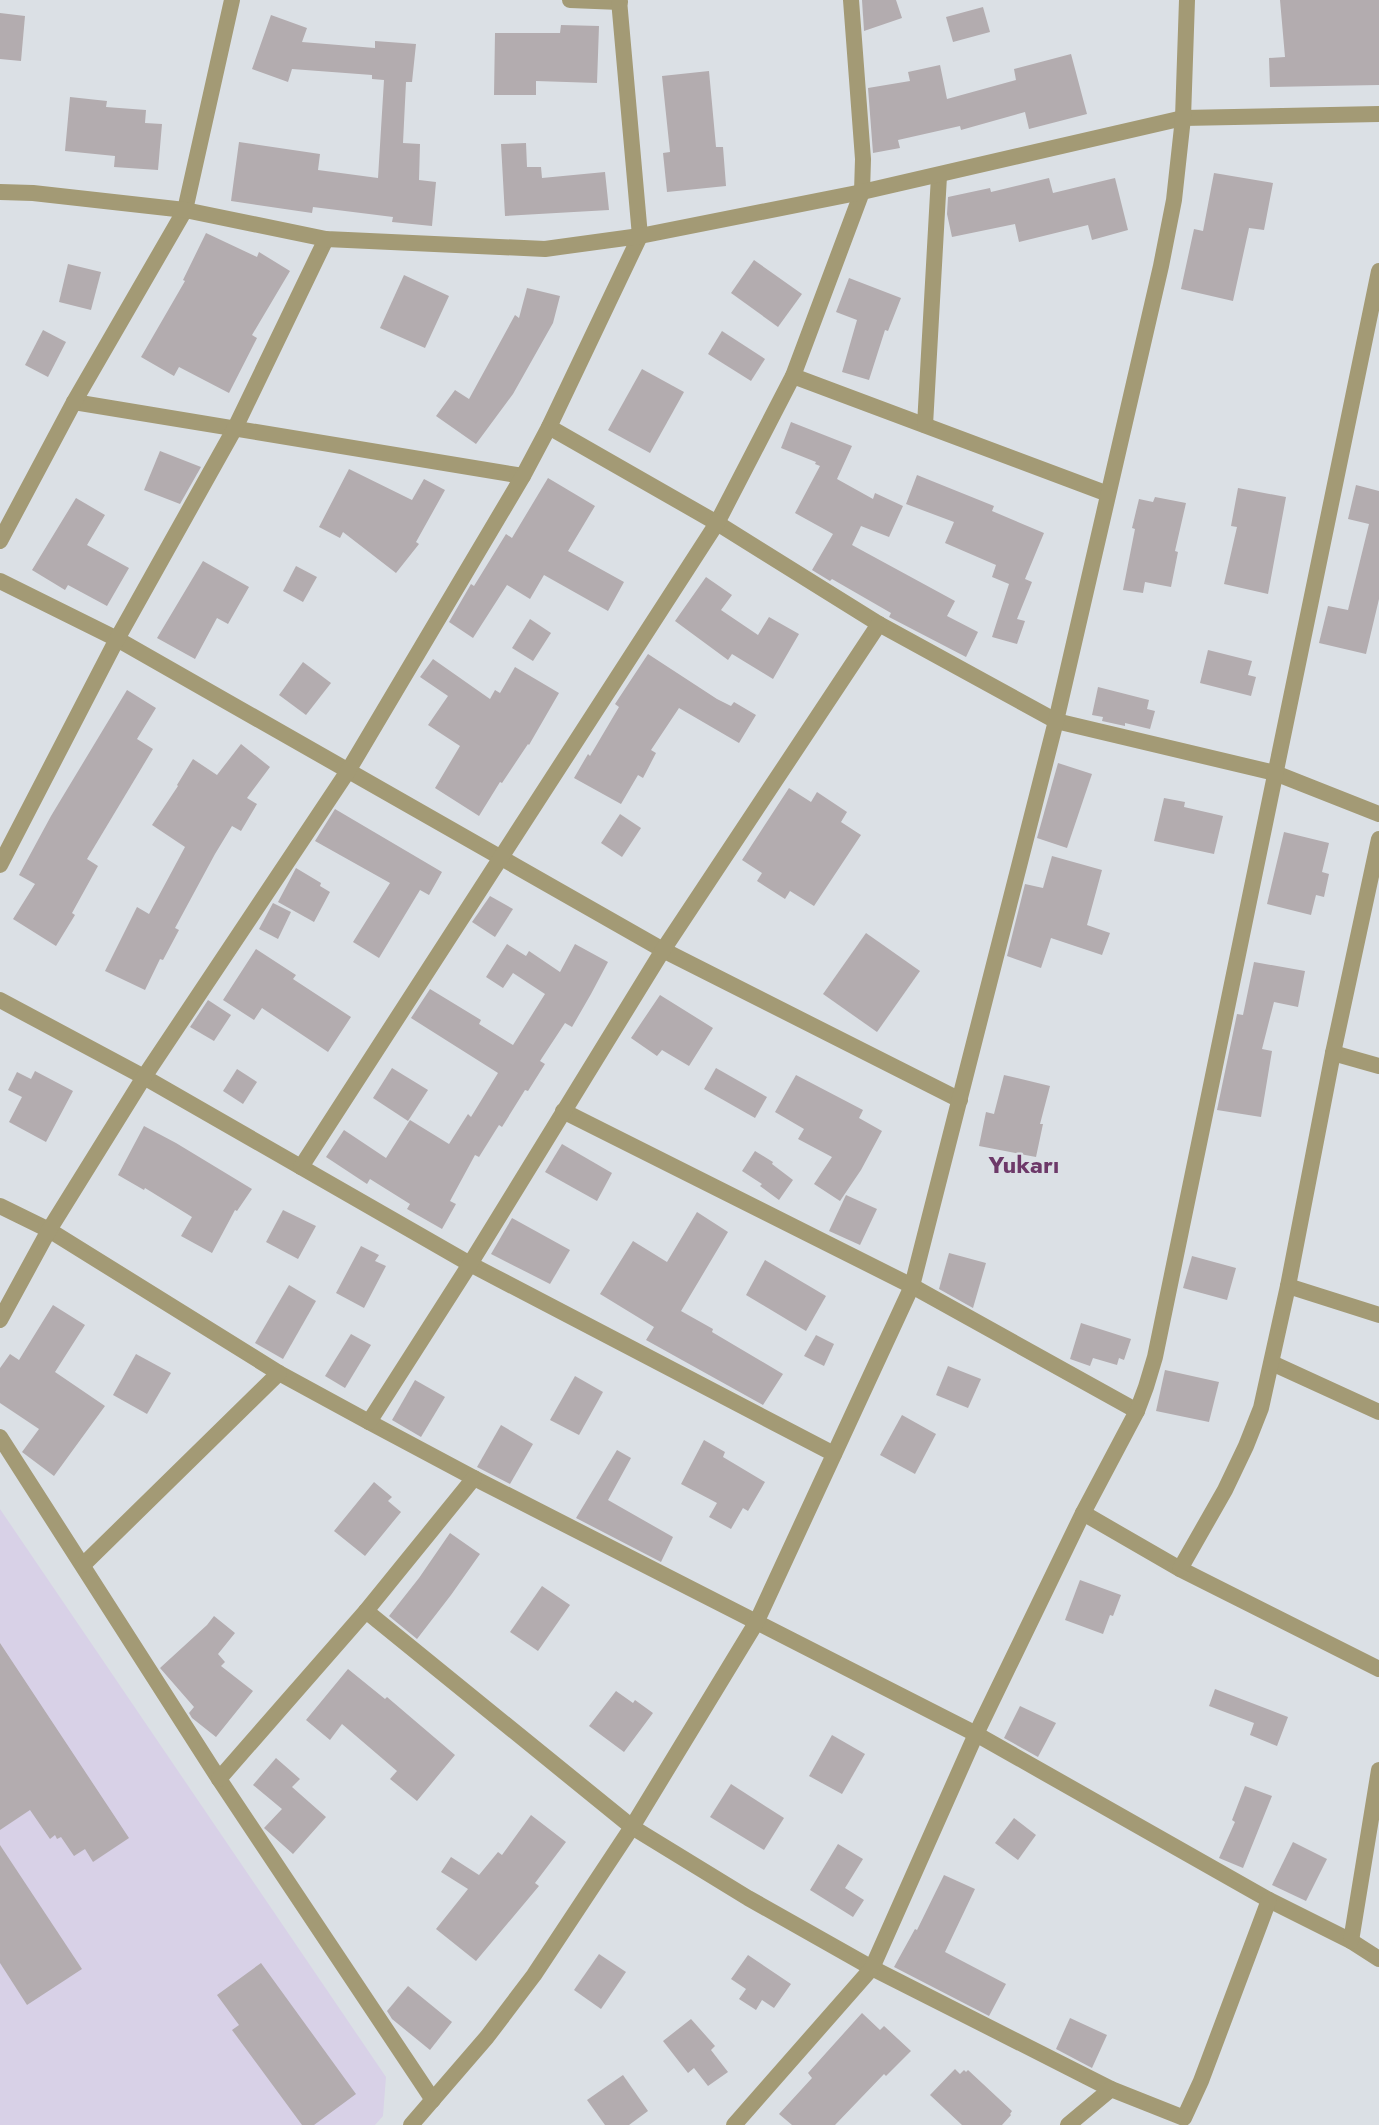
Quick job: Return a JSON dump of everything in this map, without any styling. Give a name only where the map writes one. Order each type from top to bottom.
[{"type":"street","points":[[0,541],[74,402],[185,210],[232,0]]},
{"type":"street","points":[[0,1320],[49,1230],[144,1077],[348,771],[523,476],[549,427],[640,236],[620,1],[570,0]]},
{"type":"street","points":[[301,1167],[717,523],[793,376],[862,192],[863,159],[851,0]]},
{"type":"street","points":[[416,2123],[487,2037],[534,1975],[633,1827],[756,1623],[912,1286],[1056,721],[1163,255],[1174,200],[1183,118],[1187,0]]},
{"type":"street","points":[[0,192],[33,193],[185,210],[326,239],[545,249],[640,236],[862,192],[1183,118],[1379,114]]},
{"type":"street","points":[[925,425],[939,176]]},
{"type":"street","points":[[0,865],[117,639],[235,428],[326,239]]},
{"type":"street","points":[[734,2125],[872,1968],[976,1734],[1083,1513],[1137,1411],[1146,1387],[1155,1357],[1379,271]]},
{"type":"street","points":[[793,376],[1108,494]]},
{"type":"street","points":[[74,402],[523,476]]},
{"type":"street","points":[[549,427],[717,523],[879,624],[1056,721],[1275,773],[1379,814]]},
{"type":"street","points":[[0,581],[117,639],[663,950],[960,1100]]},
{"type":"street","points":[[369,1422],[470,1264],[663,950],[879,624]]},
{"type":"street","points":[[1180,1569],[1225,1490],[1261,1408],[1379,839]]},
{"type":"street","points":[[0,1000],[144,1077],[470,1264],[834,1454]]},
{"type":"street","points":[[1333,1053],[1379,1066]]},
{"type":"street","points":[[563,1111],[912,1286],[1137,1411]]},
{"type":"street","points":[[0,1206],[49,1230],[279,1372],[369,1422],[756,1623],[976,1734],[1269,1900],[1351,1941],[1379,1959]]},
{"type":"street","points":[[1288,1286],[1379,1315]]},
{"type":"street","points":[[1272,1363],[1379,1412]]},
{"type":"street","points":[[83,1565],[279,1372]]},
{"type":"street","points":[[0,1437],[219,1779],[433,2100]]},
{"type":"street","points":[[219,1779],[366,1611],[474,1478]]},
{"type":"street","points":[[1083,1513],[1180,1569],[1379,1669]]},
{"type":"street","points":[[366,1611],[633,1827],[748,1898],[872,1968],[1111,2089],[1184,2118],[1201,2081],[1269,1900]]},
{"type":"street","points":[[1351,1941],[1379,1770]]},
{"type":"street","points":[[1068,2125],[1111,2089]]},
{"type":"shaded area","points":[[0,1509],[386,2077],[383,2116],[375,2125],[0,2125]]},
{"type":"building","points":[[862,0],[896,0],[902,18],[864,31]]},
{"type":"building","points":[[1280,0],[1379,0],[1379,85],[1270,87],[1269,58],[1285,57]]},
{"type":"building","points":[[983,7],[990,32],[953,42],[946,17]]},
{"type":"building","points":[[0,13],[25,16],[21,61],[0,59]]},
{"type":"building","points":[[271,15],[307,28],[302,42],[375,48],[375,41],[416,44],[412,82],[406,82],[403,143],[420,144],[419,180],[436,182],[432,226],[392,222],[393,217],[313,207],[312,213],[231,201],[239,142],[320,154],[318,170],[378,178],[384,80],[372,79],[372,75],[292,69],[288,82],[252,69]]},
{"type":"building","points":[[561,25],[599,26],[597,83],[536,81],[536,95],[494,95],[495,33],[560,33]]},
{"type":"building","points":[[1071,54],[1087,114],[1029,129],[1025,112],[961,130],[960,126],[898,140],[900,148],[873,153],[868,88],[910,81],[908,72],[940,65],[947,99],[1016,80],[1014,69]]},
{"type":"building","points":[[709,71],[716,147],[723,147],[726,186],[667,192],[663,153],[670,152],[662,76]]},
{"type":"building","points":[[70,97],[107,101],[106,107],[146,110],[145,123],[162,124],[158,170],[114,167],[115,156],[65,151]]},
{"type":"building","points":[[526,143],[527,167],[541,167],[542,178],[605,172],[609,210],[505,216],[501,144]]},
{"type":"building","points":[[1214,173],[1273,183],[1264,230],[1249,228],[1233,301],[1181,289],[1194,229],[1203,231]]},
{"type":"building","points":[[1049,178],[1053,193],[1115,178],[1128,230],[1092,240],[1088,225],[1019,242],[1015,224],[952,237],[947,214],[948,197],[990,188],[991,192]]},
{"type":"building","points":[[206,233],[257,257],[259,252],[290,271],[252,335],[257,338],[229,393],[179,367],[174,376],[141,357],[185,281],[183,280]]},
{"type":"building","points":[[754,260],[802,294],[778,327],[731,293]]},
{"type":"building","points":[[68,264],[101,272],[91,310],[59,302]]},
{"type":"building","points":[[404,275],[449,296],[425,348],[380,328]]},
{"type":"building","points":[[849,278],[901,298],[888,331],[885,330],[869,380],[842,372],[857,320],[836,312]]},
{"type":"building","points":[[527,288],[560,296],[553,323],[513,394],[476,444],[436,416],[455,390],[469,399],[515,315],[519,318]]},
{"type":"building","points":[[43,330],[66,342],[48,377],[25,365]]},
{"type":"building","points":[[722,331],[765,359],[751,381],[708,354]]},
{"type":"building","points":[[642,369],[684,392],[650,453],[608,430]]},
{"type":"building","points":[[791,422],[852,446],[837,479],[873,499],[875,493],[903,506],[889,537],[861,526],[852,545],[955,601],[947,616],[978,632],[966,657],[889,617],[891,613],[812,570],[833,534],[795,513],[820,466],[815,464],[816,462],[781,448]]},
{"type":"building","points":[[160,451],[201,467],[180,504],[144,490]]},
{"type":"building","points":[[349,469],[412,500],[424,479],[445,490],[416,542],[419,544],[396,573],[343,532],[340,538],[319,527]]},
{"type":"building","points":[[917,475],[994,506],[992,511],[1044,533],[1025,579],[1032,582],[1017,619],[1025,621],[1017,644],[992,637],[1009,584],[992,577],[996,565],[945,543],[954,522],[906,504]]},
{"type":"building","points":[[548,478],[595,506],[568,551],[624,582],[608,611],[544,575],[530,599],[507,585],[473,638],[449,622],[471,584],[474,586],[506,534],[512,538]]},
{"type":"building","points":[[1356,485],[1379,491],[1379,599],[1366,654],[1319,643],[1328,606],[1348,610],[1369,524],[1348,519]]},
{"type":"building","points":[[1238,488],[1286,497],[1268,594],[1224,584],[1237,527],[1231,526]]},
{"type":"building","points":[[1155,497],[1186,503],[1175,551],[1178,552],[1171,587],[1145,582],[1143,593],[1123,590],[1135,529],[1132,528],[1139,499],[1153,502]]},
{"type":"building","points":[[76,498],[105,515],[87,545],[129,568],[107,606],[68,585],[65,590],[32,570]]},
{"type":"building","points":[[203,561],[249,587],[228,624],[217,618],[195,659],[157,638]]},
{"type":"building","points":[[296,566],[317,577],[303,602],[283,591]]},
{"type":"building","points":[[706,577],[732,595],[721,610],[758,635],[769,617],[799,634],[773,679],[732,654],[728,660],[675,621]]},
{"type":"building","points":[[530,619],[551,633],[533,661],[512,648]]},
{"type":"building","points":[[1208,650],[1252,661],[1248,675],[1256,677],[1251,696],[1200,683]]},
{"type":"building","points":[[648,654],[717,699],[731,706],[734,702],[756,715],[739,743],[679,708],[651,750],[656,753],[643,778],[638,775],[621,804],[574,778],[619,707],[615,704]]},
{"type":"building","points":[[433,659],[490,699],[495,690],[500,693],[515,667],[559,693],[529,745],[502,783],[500,782],[479,816],[435,788],[460,746],[428,725],[448,696],[420,677]]},
{"type":"building","points":[[303,662],[331,683],[306,715],[279,695]]},
{"type":"building","points":[[1098,687],[1149,700],[1147,709],[1155,711],[1150,729],[1125,723],[1125,726],[1102,721],[1103,717],[1092,715]]},
{"type":"building","points":[[127,690],[156,708],[137,739],[153,749],[87,859],[98,866],[72,913],[75,915],[56,946],[13,919],[35,884],[19,875],[51,816]]},
{"type":"building","points":[[241,744],[270,767],[247,798],[257,804],[241,831],[232,826],[215,854],[175,928],[179,930],[163,960],[160,959],[145,990],[105,971],[137,907],[149,914],[185,847],[152,825],[193,759],[217,775]]},
{"type":"building","points":[[1058,763],[1092,774],[1067,848],[1037,838]]},
{"type":"building","points":[[789,788],[811,802],[817,792],[847,812],[841,822],[861,835],[814,906],[790,891],[785,899],[757,881],[762,873],[742,860]]},
{"type":"building","points":[[1164,798],[1185,802],[1184,807],[1223,816],[1214,854],[1154,841]]},
{"type":"building","points":[[335,809],[442,872],[429,895],[420,890],[379,958],[353,942],[390,883],[315,841]]},
{"type":"building","points":[[620,814],[641,828],[622,857],[601,843]]},
{"type":"building","points":[[1284,832],[1329,843],[1322,872],[1329,874],[1324,897],[1316,895],[1311,915],[1267,904]]},
{"type":"building","points":[[1052,856],[1102,870],[1087,925],[1110,933],[1102,955],[1051,938],[1041,968],[1007,956],[1025,884],[1043,888]]},
{"type":"building","points":[[296,868],[321,883],[320,886],[330,892],[314,922],[278,902]]},
{"type":"building","points":[[490,896],[513,909],[495,937],[472,922]]},
{"type":"building","points":[[273,903],[291,912],[278,939],[259,929]]},
{"type":"building","points":[[866,933],[920,971],[877,1032],[823,994]]},
{"type":"building","points":[[507,944],[526,956],[529,951],[560,972],[575,944],[608,962],[572,1027],[565,1023],[540,1061],[545,1064],[528,1091],[525,1090],[502,1127],[499,1125],[479,1157],[475,1155],[450,1201],[456,1204],[442,1229],[407,1209],[410,1204],[370,1179],[367,1184],[326,1157],[344,1130],[386,1158],[410,1120],[449,1144],[468,1114],[471,1117],[498,1073],[411,1018],[430,989],[481,1020],[479,1024],[513,1045],[545,994],[513,973],[503,988],[486,977]]},
{"type":"building","points":[[256,949],[296,975],[293,979],[351,1017],[328,1052],[262,1008],[254,1020],[223,1000]]},
{"type":"building","points":[[1254,962],[1305,971],[1298,1007],[1274,1002],[1262,1049],[1272,1051],[1261,1117],[1217,1110],[1237,1014],[1243,1015]]},
{"type":"building","points":[[660,995],[713,1028],[689,1066],[662,1050],[657,1056],[631,1038]]},
{"type":"building","points":[[208,1000],[231,1015],[214,1041],[190,1027]]},
{"type":"building","points":[[392,1068],[428,1090],[408,1121],[373,1098]]},
{"type":"building","points":[[716,1068],[767,1097],[755,1118],[704,1089]]},
{"type":"building","points":[[237,1069],[257,1082],[243,1104],[223,1091]]},
{"type":"building","points":[[35,1071],[73,1091],[46,1142],[9,1122],[22,1097],[8,1090],[17,1072],[31,1079]]},
{"type":"building","points":[[796,1075],[863,1110],[859,1118],[882,1131],[861,1170],[840,1201],[814,1184],[832,1157],[798,1139],[804,1129],[775,1112]]},
{"type":"building","points":[[1004,1075],[1050,1086],[1040,1124],[1043,1124],[1036,1157],[979,1146],[986,1112],[994,1114]]},
{"type":"building","points":[[144,1126],[252,1189],[237,1211],[235,1210],[212,1253],[181,1236],[192,1217],[145,1188],[144,1190],[118,1175]]},
{"type":"building","points":[[562,1144],[612,1173],[597,1201],[545,1172]]},
{"type":"building","points":[[755,1151],[773,1162],[772,1164],[793,1180],[779,1200],[760,1186],[762,1184],[742,1171]]},
{"type":"building","points":[[846,1195],[877,1209],[860,1245],[829,1231]]},
{"type":"building","points":[[283,1210],[316,1226],[298,1259],[266,1242]]},
{"type":"building","points":[[697,1212],[728,1232],[681,1311],[783,1374],[763,1405],[646,1340],[654,1327],[600,1294],[633,1241],[667,1262]]},
{"type":"building","points":[[512,1218],[570,1250],[550,1284],[491,1254]]},
{"type":"building","points":[[361,1246],[379,1255],[375,1261],[386,1266],[364,1308],[336,1293]]},
{"type":"building","points":[[949,1253],[986,1263],[973,1308],[939,1289]]},
{"type":"building","points":[[1192,1256],[1236,1268],[1227,1300],[1183,1288]]},
{"type":"building","points":[[765,1260],[826,1296],[806,1331],[746,1295]]},
{"type":"building","points":[[289,1285],[316,1301],[283,1359],[255,1343]]},
{"type":"building","points":[[53,1305],[85,1325],[55,1372],[105,1406],[54,1476],[22,1452],[39,1429],[0,1403],[0,1368],[10,1354],[19,1360]]},
{"type":"building","points":[[1081,1323],[1131,1339],[1124,1360],[1119,1358],[1117,1365],[1093,1358],[1090,1366],[1070,1359]]},
{"type":"building","points":[[351,1334],[371,1345],[345,1388],[325,1376]]},
{"type":"building","points":[[816,1335],[834,1344],[824,1366],[804,1356]]},
{"type":"building","points":[[136,1354],[171,1373],[147,1414],[113,1395]]},
{"type":"building","points":[[948,1366],[981,1379],[968,1408],[936,1395]]},
{"type":"building","points":[[1165,1370],[1219,1382],[1209,1422],[1156,1411]]},
{"type":"building","points":[[575,1376],[603,1392],[579,1435],[550,1420]]},
{"type":"building","points":[[415,1380],[445,1397],[421,1437],[392,1420]]},
{"type":"building","points":[[902,1415],[936,1434],[915,1474],[880,1455]]},
{"type":"building","points":[[501,1425],[533,1444],[510,1484],[477,1467]]},
{"type":"building","points":[[704,1440],[725,1452],[723,1457],[765,1482],[748,1511],[743,1508],[731,1529],[709,1517],[717,1503],[681,1484]]},
{"type":"building","points":[[617,1450],[631,1458],[608,1500],[673,1537],[661,1562],[576,1518]]},
{"type":"building","points":[[374,1482],[392,1497],[388,1501],[401,1512],[365,1556],[334,1531]]},
{"type":"building","points":[[450,1533],[480,1554],[417,1639],[389,1616]]},
{"type":"building","points":[[1080,1580],[1121,1595],[1103,1634],[1065,1620]]},
{"type":"building","points":[[542,1586],[570,1605],[538,1651],[510,1632]]},
{"type":"building","points":[[214,1616],[235,1633],[218,1654],[225,1662],[221,1666],[253,1691],[216,1737],[192,1718],[189,1713],[194,1707],[160,1668]]},
{"type":"building","points":[[0,1643],[129,1838],[93,1862],[85,1849],[74,1856],[61,1837],[57,1839],[55,1835],[50,1839],[30,1810],[0,1830]]},
{"type":"building","points":[[348,1669],[385,1699],[387,1697],[455,1755],[417,1801],[390,1779],[397,1771],[342,1724],[330,1740],[306,1720]]},
{"type":"building","points":[[1215,1689],[1288,1717],[1277,1746],[1250,1735],[1254,1723],[1209,1706]]},
{"type":"building","points":[[616,1691],[633,1703],[635,1700],[653,1713],[624,1752],[589,1726]]},
{"type":"building","points":[[1020,1706],[1056,1723],[1038,1757],[1004,1738]]},
{"type":"building","points":[[832,1735],[865,1754],[842,1794],[809,1776]]},
{"type":"building","points":[[276,1758],[300,1779],[292,1787],[326,1817],[293,1854],[264,1828],[282,1809],[253,1785]]},
{"type":"building","points":[[731,1784],[784,1818],[764,1850],[710,1817]]},
{"type":"building","points":[[1245,1786],[1272,1796],[1243,1868],[1219,1858],[1235,1822],[1232,1820]]},
{"type":"building","points":[[531,1815],[566,1842],[535,1883],[539,1886],[476,1961],[436,1929],[468,1889],[441,1872],[451,1857],[479,1875],[498,1852],[502,1855]]},
{"type":"building","points":[[1014,1818],[1036,1835],[1018,1860],[995,1843]]},
{"type":"building","points":[[1293,1842],[1327,1859],[1306,1901],[1272,1885]]},
{"type":"building","points":[[838,1844],[863,1859],[845,1888],[864,1900],[853,1917],[810,1890]]},
{"type":"building","points":[[0,1845],[82,1969],[27,2005],[0,1963]]},
{"type":"building","points":[[944,1875],[975,1889],[945,1952],[1006,1984],[989,2016],[894,1967],[915,1929],[917,1930]]},
{"type":"building","points":[[599,1954],[626,1972],[601,2009],[574,1990]]},
{"type":"building","points":[[748,1955],[791,1984],[774,2008],[762,2000],[756,2010],[739,1999],[746,1989],[731,1979]]},
{"type":"building","points":[[261,1963],[356,2094],[314,2125],[302,2125],[232,2030],[239,2025],[217,1995]]},
{"type":"building","points":[[408,1986],[452,2022],[430,2050],[392,2019],[387,2011]]},
{"type":"building","points":[[862,2013],[880,2030],[884,2026],[911,2051],[886,2076],[884,2074],[835,2125],[792,2125],[779,2114],[812,2078],[808,2073]]},
{"type":"building","points":[[1070,2018],[1107,2035],[1092,2068],[1056,2049]]},
{"type":"building","points":[[691,2019],[715,2046],[711,2050],[728,2072],[708,2086],[694,2068],[688,2073],[663,2041]]},
{"type":"building","points":[[955,2069],[960,2074],[968,2070],[1012,2111],[1002,2125],[962,2125],[930,2095]]},
{"type":"building","points":[[623,2075],[648,2111],[629,2125],[605,2125],[587,2100]]},
{"type":"district","name":"Yukarı","points":[[1024,1165]]}]
